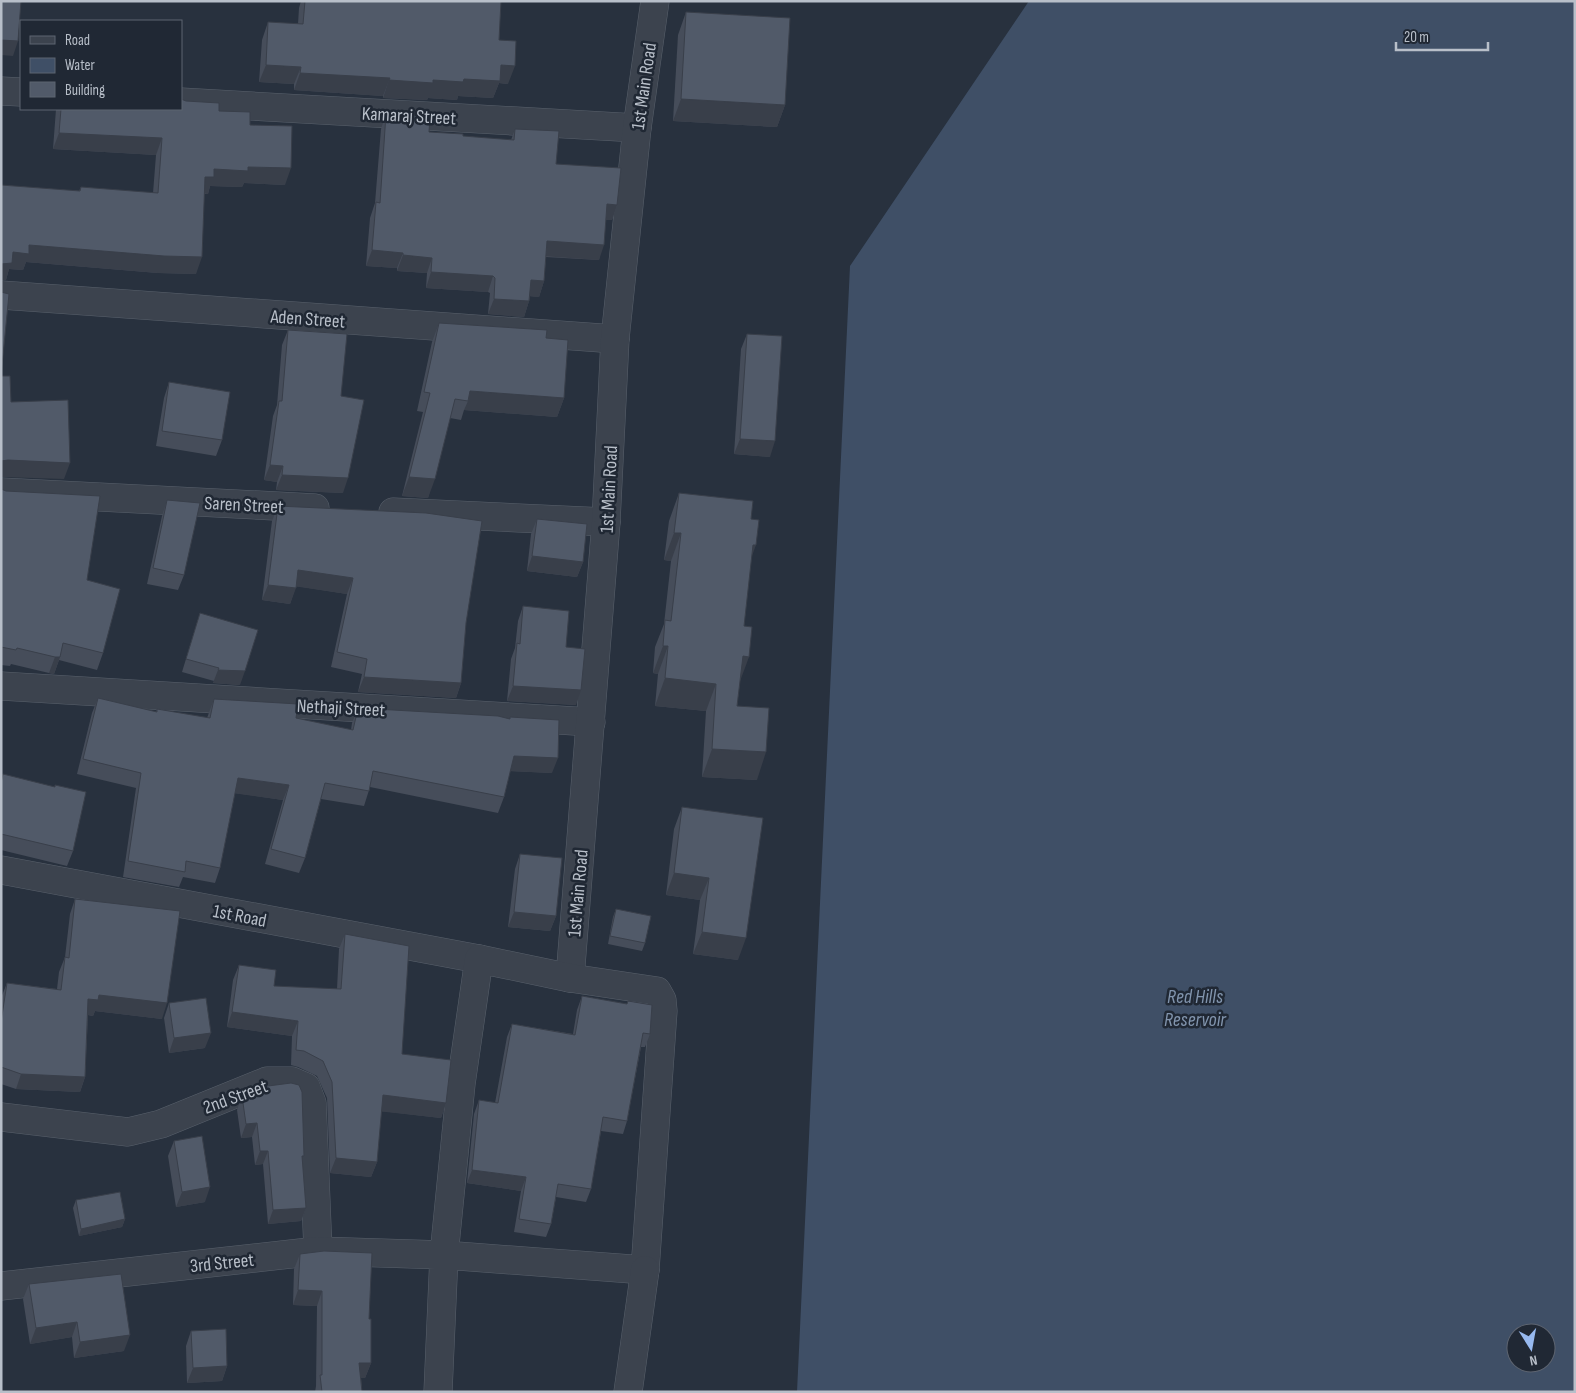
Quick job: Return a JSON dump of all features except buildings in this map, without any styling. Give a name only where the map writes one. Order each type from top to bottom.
[{"type":"street","name":"1st Main Road","points":[[570,978],[606,522],[615,339],[637,128],[655,1]]},
{"type":"street","points":[[1,91],[20,92]]},
{"type":"street","name":"Kamaraj Street","points":[[182,102],[637,128]]},
{"type":"street","name":"Aden Street","points":[[1,295],[615,339]]},
{"type":"street","name":"Saren Street","points":[[1,492],[338,509]]},
{"type":"street","points":[[368,511],[606,522]]},
{"type":"street","name":"Nethaji Street","points":[[1,686],[591,722]]},
{"type":"street","name":"1st Road","points":[[1,870],[570,978],[658,991],[662,1000],[663,1011],[645,1270]]},
{"type":"street","points":[[438,1392],[444,1255],[461,1084],[479,960]]},
{"type":"street","name":"2nd Street","points":[[1,1117],[128,1132],[161,1124],[267,1081],[292,1081],[306,1087],[312,1103],[318,1251]]},
{"type":"street","name":"3rd Street","points":[[1,1286],[318,1251],[444,1255],[645,1270]]},
{"type":"street","points":[[628,1392],[645,1270]]},
{"type":"water","name":"Red Hills Reservoir","points":[[1029,1],[1575,1],[1575,1392],[797,1392],[850,266]]}]
